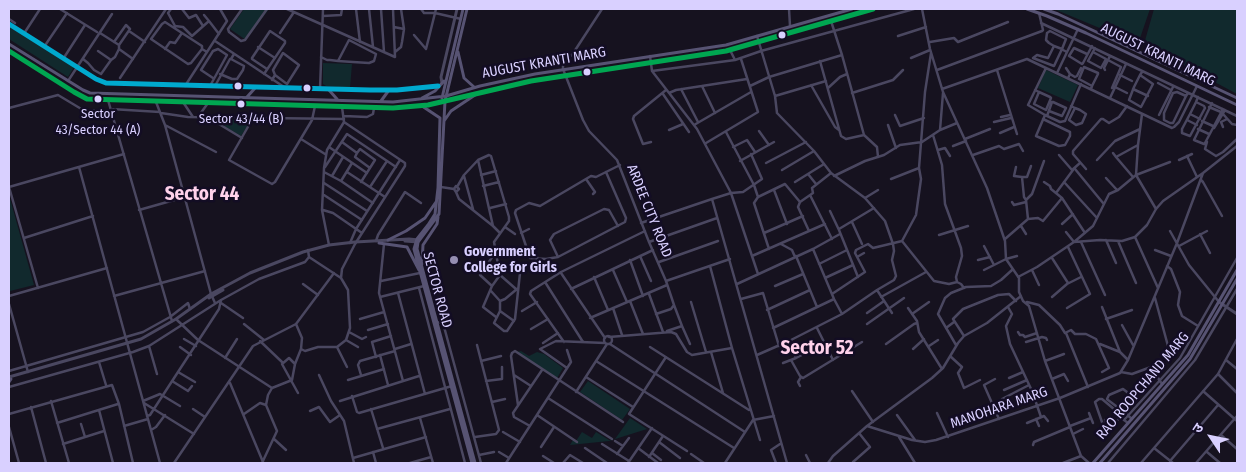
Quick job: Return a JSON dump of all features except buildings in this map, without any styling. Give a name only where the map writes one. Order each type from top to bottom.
[{"type":"main road","points":[[444,96],[445,79],[463,9]]},
{"type":"main road","points":[[422,266],[422,245],[438,222],[441,188],[443,102],[467,9]]},
{"type":"main road","name":"AUGUST KRANTI MARG","points":[[9,44],[90,93],[381,102],[444,96],[475,87],[563,69],[713,48],[852,9]]},
{"type":"main road","name":"AUGUST KRANTI MARG","points":[[9,51],[87,99],[393,108],[421,106],[480,92],[564,76],[730,50],[873,9]]},
{"type":"main road","name":"AUGUST KRANTI MARG","points":[[1027,9],[1078,29],[1237,106]]},
{"type":"main road","name":"AUGUST KRANTI MARG","points":[[1044,9],[1237,98]]},
{"type":"main road","points":[[457,49],[464,78],[475,87]]},
{"type":"main road","points":[[1139,59],[1141,53]]},
{"type":"main road","points":[[419,99],[435,91],[445,79]]},
{"type":"main road","points":[[247,97],[256,87]]},
{"type":"main road","points":[[1211,93],[1214,87]]},
{"type":"main road","points":[[328,89],[338,100]]},
{"type":"main road","points":[[381,102],[389,90]]},
{"type":"main road","points":[[443,124],[451,111],[480,92]]},
{"type":"main road","points":[[1222,98],[1226,92]]},
{"type":"main road","points":[[226,97],[226,103]]},
{"type":"main road","name":"SECTOR ROAD","points":[[421,106],[440,118],[438,199],[433,220],[414,249],[419,272],[436,321],[452,386]]},
{"type":"main road","points":[[388,240],[425,218],[438,199]]},
{"type":"main road","name":"SECTOR ROAD","points":[[438,217],[418,241],[417,249],[425,286],[473,463]]},
{"type":"main road","points":[[377,242],[407,247],[419,272]]},
{"type":"main road","name":"RAO ROOPCHAND MARG","points":[[1100,463],[1190,359],[1237,270]]},
{"type":"main road","name":"RAO ROOPCHAND MARG","points":[[1093,463],[1132,419],[1161,382],[1188,355],[1237,279]]},
{"type":"street","points":[[25,32],[40,9]]},
{"type":"street","points":[[60,9],[114,42],[133,59]]},
{"type":"street","points":[[120,78],[166,9]]},
{"type":"street","points":[[171,9],[168,13],[175,26],[182,26],[192,36],[209,21]]},
{"type":"street","points":[[182,9],[189,18],[196,15],[204,26]]},
{"type":"street","points":[[185,86],[228,20],[221,9]]},
{"type":"street","points":[[242,9],[228,29],[229,32],[241,41],[245,40],[266,9]]},
{"type":"street","points":[[287,9],[395,58],[393,9]]},
{"type":"street","points":[[320,89],[323,9]]},
{"type":"street","points":[[323,16],[341,15],[342,9]]},
{"type":"street","points":[[356,9],[360,42]]},
{"type":"street","points":[[369,9],[373,47]]},
{"type":"street","points":[[381,9],[384,52]]},
{"type":"street","points":[[395,52],[401,47],[404,29],[401,9]]},
{"type":"street","points":[[421,9],[424,13],[435,13],[461,19]]},
{"type":"street","points":[[414,35],[426,49],[436,9]]},
{"type":"street","points":[[9,24],[96,79],[106,83],[389,90],[440,85],[440,78],[458,9]]},
{"type":"street","points":[[563,69],[563,60],[572,55],[602,9]]},
{"type":"street","points":[[789,9],[790,26]]},
{"type":"street","points":[[652,71],[735,60],[761,51],[914,9]]},
{"type":"street","points":[[922,9],[942,90],[987,188],[1005,239],[1007,248],[1006,259],[1018,277],[1021,296],[1029,306],[1045,361],[1081,456],[1088,463]]},
{"type":"street","points":[[280,33],[294,12]]},
{"type":"street","points":[[46,44],[67,13]]},
{"type":"street","points":[[938,70],[1042,31],[1039,13]]},
{"type":"street","points":[[68,81],[98,32],[112,14]]},
{"type":"street","points":[[204,15],[219,34]]},
{"type":"street","points":[[9,19],[15,23]]},
{"type":"street","points":[[831,21],[864,136],[877,147],[878,157]]},
{"type":"street","points":[[202,49],[190,64],[152,39],[165,22],[202,46],[202,49],[207,52]]},
{"type":"street","points":[[929,42],[954,38],[958,42],[1008,22]]},
{"type":"street","points":[[1042,23],[1187,94]]},
{"type":"street","points":[[65,56],[85,25]]},
{"type":"street","points":[[114,42],[125,25],[130,29],[129,31],[145,42]]},
{"type":"street","points":[[394,27],[404,29]]},
{"type":"street","points":[[898,36],[926,27]]},
{"type":"street","points":[[1057,73],[1078,29]]},
{"type":"street","points":[[82,59],[101,74],[115,57],[129,31]]},
{"type":"street","points":[[264,74],[275,58],[285,39],[270,31],[252,56],[252,59],[267,69]]},
{"type":"street","points":[[1048,58],[1037,55],[1033,58],[1054,67],[1062,49],[1066,38],[1048,32],[1045,39],[1054,46],[1062,49],[1067,52]]},
{"type":"street","points":[[165,49],[170,42],[175,43],[182,33]]},
{"type":"street","points":[[757,36],[775,96],[777,113],[806,142],[831,173],[865,198],[885,221],[894,244],[892,260],[896,278],[842,314],[817,328],[757,355]]},
{"type":"street","points":[[320,57],[328,60],[338,61],[372,63],[376,54],[349,40],[338,61]]},
{"type":"street","points":[[215,41],[285,88]]},
{"type":"street","points":[[1045,64],[1054,46]]},
{"type":"street","points":[[258,47],[275,58]]},
{"type":"street","points":[[1093,47],[1093,52],[1088,61],[1101,68],[1106,58],[1093,52]]},
{"type":"street","points":[[1087,54],[1074,48],[1069,56],[1082,64],[1093,47]]},
{"type":"street","points":[[210,86],[227,55],[218,49],[213,51],[201,70],[213,78]]},
{"type":"street","points":[[730,50],[735,60]]},
{"type":"street","points":[[98,51],[111,60]]},
{"type":"street","points":[[911,58],[931,51]]},
{"type":"street","points":[[832,294],[865,272],[855,252],[856,250],[868,244],[873,248],[902,241],[917,212],[921,180],[919,168],[926,84],[931,51]]},
{"type":"street","points":[[272,80],[275,75],[273,70],[283,53],[299,65],[287,84],[275,75]]},
{"type":"street","points":[[215,86],[220,74],[234,54]]},
{"type":"street","points":[[750,86],[769,77],[842,55]]},
{"type":"street","points":[[650,56],[652,71],[706,143],[732,193],[758,274]]},
{"type":"street","points":[[1105,70],[1104,68],[1110,56]]},
{"type":"street","points":[[706,143],[757,114],[758,110],[740,58]]},
{"type":"street","points":[[220,74],[237,79],[243,70],[244,66],[230,59]]},
{"type":"street","points":[[942,90],[1027,59],[1057,73],[1069,76],[1076,77],[1081,68]]},
{"type":"street","points":[[320,62],[328,60]]},
{"type":"street","points":[[1108,60],[1121,67],[1110,98]]},
{"type":"street","points":[[820,61],[842,136],[846,139],[864,136]]},
{"type":"street","points":[[1113,87],[1126,64]]},
{"type":"street","points":[[1092,87],[1098,73],[1084,67],[1079,79],[1092,87],[1110,98],[1174,128],[1179,122],[1197,86]]},
{"type":"street","points":[[1046,68],[1028,104],[1047,116],[1063,122],[1081,84]]},
{"type":"street","points":[[1066,68],[1069,76],[1081,84],[1092,87]]},
{"type":"street","name":"ARDEE CITY ROAD","points":[[563,69],[564,76],[589,131],[594,138],[615,156],[620,165],[690,344]]},
{"type":"street","points":[[852,92],[894,80],[903,70]]},
{"type":"street","points":[[997,70],[1017,134]]},
{"type":"street","points":[[1140,75],[1153,83],[1148,96],[1140,107],[1129,101],[1133,89],[1140,75],[1142,72]]},
{"type":"street","points":[[828,88],[840,77],[847,74]]},
{"type":"street","points":[[1120,75],[1132,81]]},
{"type":"street","points":[[651,142],[643,144],[633,119],[636,113],[662,93],[747,79]]},
{"type":"street","points":[[775,96],[827,81]]},
{"type":"street","points":[[1158,83],[1171,90]]},
{"type":"street","points":[[811,85],[835,127],[839,130]]},
{"type":"street","points":[[702,86],[715,113]]},
{"type":"street","points":[[1160,114],[1173,86]]},
{"type":"street","points":[[1113,87],[1127,93]]},
{"type":"street","points":[[681,89],[698,122]]},
{"type":"street","points":[[1133,89],[1148,96]]},
{"type":"street","points":[[940,130],[942,90]]},
{"type":"street","points":[[1035,90],[1039,92],[1051,98],[1046,110],[1034,104],[1039,92]]},
{"type":"street","points":[[694,125],[752,92]]},
{"type":"street","points":[[1187,94],[1173,123],[1164,120],[1164,114],[1172,93],[1177,92],[1192,94],[1237,116]]},
{"type":"street","points":[[662,93],[689,132]]},
{"type":"street","points":[[9,108],[58,95],[83,110],[161,113],[193,117],[344,119],[367,117],[372,115],[374,108]]},
{"type":"street","points":[[1198,97],[1182,130],[1184,134],[1192,135],[1212,103]]},
{"type":"street","points":[[108,100],[172,321]]},
{"type":"street","points":[[156,102],[165,124],[211,295],[215,303]]},
{"type":"street","points":[[183,102],[193,117]]},
{"type":"street","points":[[1047,121],[1047,116],[1049,111],[1053,102],[1066,108],[1062,116],[1049,111]]},
{"type":"street","points":[[1196,102],[1205,107],[1194,140],[1204,144],[1222,113]]},
{"type":"street","points":[[198,117],[208,103]]},
{"type":"street","points":[[253,118],[229,160],[272,184],[312,120],[315,106]]},
{"type":"street","points":[[1071,106],[1075,108],[1086,114],[1082,123],[1076,126],[1068,120],[1075,108]]},
{"type":"street","points":[[1086,169],[1073,154],[1074,150],[1101,119],[1109,123],[1120,117],[1127,106]]},
{"type":"street","points":[[329,245],[322,210],[324,168],[326,154],[344,119],[342,107]]},
{"type":"street","points":[[1209,107],[1222,113],[1232,124],[1237,125]]},
{"type":"street","points":[[1224,109],[1205,149],[1213,155],[1219,155],[1237,139]]},
{"type":"street","points":[[1142,114],[1136,175],[1156,209]]},
{"type":"street","points":[[1190,114],[1213,126]]},
{"type":"street","points":[[895,115],[900,126],[924,118]]},
{"type":"street","points":[[1043,119],[1070,132],[1070,136],[1063,146],[1036,136],[1043,119],[1047,116]]},
{"type":"street","points":[[207,117],[242,138]]},
{"type":"street","points":[[1001,118],[1011,117]]},
{"type":"street","points":[[994,122],[1011,117]]},
{"type":"street","points":[[341,278],[342,269],[355,243],[405,166],[405,163],[344,119]]},
{"type":"street","points":[[1223,127],[1221,122],[1227,119]]},
{"type":"street","points":[[1187,120],[1197,125]]},
{"type":"street","points":[[834,176],[903,144],[922,142],[940,130],[957,123]]},
{"type":"street","points":[[165,124],[216,152]]},
{"type":"street","points":[[669,130],[683,124]]},
{"type":"street","points":[[888,125],[896,148]]},
{"type":"street","points":[[1000,133],[1014,127]]},
{"type":"street","points":[[953,146],[990,129]]},
{"type":"street","points":[[1097,160],[1115,141],[1140,129]]},
{"type":"street","points":[[1198,129],[1209,134]]},
{"type":"street","points":[[759,130],[769,145]]},
{"type":"street","points":[[726,132],[754,185],[758,197]]},
{"type":"street","points":[[324,168],[347,134],[396,167]]},
{"type":"street","points":[[933,135],[942,165],[945,204],[962,256],[956,277],[957,282]]},
{"type":"street","points":[[301,139],[326,154]]},
{"type":"street","points":[[642,223],[712,199],[743,192],[762,179],[747,140],[733,147]]},
{"type":"street","points":[[342,142],[357,153]]},
{"type":"street","points":[[740,160],[774,142]]},
{"type":"street","points":[[766,163],[806,142]]},
{"type":"street","points":[[973,155],[999,146],[1004,149],[1019,144],[1023,151]]},
{"type":"street","points":[[1116,157],[1138,145]]},
{"type":"street","points":[[1074,242],[1118,241],[1135,237],[1147,225],[1163,201],[1237,146]]},
{"type":"street","points":[[329,147],[367,173]]},
{"type":"street","points":[[938,150],[945,148],[950,156]]},
{"type":"street","points":[[370,168],[355,157],[357,153],[360,149],[375,160]]},
{"type":"street","points":[[782,170],[814,151]]},
{"type":"street","points":[[1113,153],[1133,177]]},
{"type":"street","points":[[38,288],[9,187],[124,154]]},
{"type":"street","points":[[1059,154],[1103,203]]},
{"type":"street","points":[[1179,160],[1192,154]]},
{"type":"street","points":[[361,182],[378,155]]},
{"type":"street","points":[[455,190],[464,175],[478,160],[490,155],[509,219],[494,242],[499,270],[500,274],[517,289]]},
{"type":"street","points":[[1187,156],[1197,177]]},
{"type":"street","points":[[332,176],[344,157]]},
{"type":"street","points":[[350,243],[356,229],[400,160]]},
{"type":"street","points":[[478,160],[494,226]]},
{"type":"street","points":[[370,188],[387,161]]},
{"type":"street","points":[[1012,202],[1014,205],[1026,201],[1032,194],[1044,161]]},
{"type":"street","points":[[1018,277],[1052,258],[1093,226],[1108,194],[1117,190],[1136,175],[1170,162]]},
{"type":"street","points":[[341,181],[352,163]]},
{"type":"street","points":[[1056,193],[1080,163]]},
{"type":"street","points":[[795,182],[824,164]]},
{"type":"street","points":[[606,172],[626,218],[625,222],[558,257],[532,259],[529,256],[521,233],[515,213],[516,210],[529,203],[540,206],[591,176],[596,178],[606,172],[620,165]]},
{"type":"street","points":[[1016,167],[1015,177],[1022,178],[1027,177],[1031,166]]},
{"type":"street","points":[[79,167],[160,463]]},
{"type":"street","points":[[891,179],[919,168]]},
{"type":"street","points":[[481,175],[496,171]]},
{"type":"street","points":[[324,172],[373,203]]},
{"type":"street","points":[[347,172],[385,197]]},
{"type":"street","points":[[809,231],[798,205],[813,192],[811,188],[831,173]]},
{"type":"street","points":[[1161,382],[1151,367],[1134,374],[1121,372],[1128,360],[1171,256],[1178,244],[1203,173]]},
{"type":"street","points":[[808,174],[816,184]]},
{"type":"street","points":[[464,175],[473,211]]},
{"type":"street","points":[[1022,178],[1028,219]]},
{"type":"street","points":[[1106,178],[1117,190]]},
{"type":"street","points":[[586,179],[594,192],[593,194]]},
{"type":"street","points":[[1201,180],[1222,216]]},
{"type":"street","points":[[483,186],[499,182]]},
{"type":"street","points":[[1044,182],[1062,198],[1085,233]]},
{"type":"street","points":[[1064,182],[1097,219]]},
{"type":"street","points":[[324,183],[368,211]]},
{"type":"street","points":[[769,249],[754,203],[758,197],[785,184],[800,202]]},
{"type":"street","points":[[441,188],[455,190]]},
{"type":"street","points":[[455,190],[459,199],[494,226],[500,233]]},
{"type":"street","points":[[774,190],[787,224]]},
{"type":"street","points":[[865,198],[878,190]]},
{"type":"street","points":[[377,242],[378,235],[405,192],[421,203]]},
{"type":"street","points":[[324,195],[362,220]]},
{"type":"street","points":[[810,195],[832,239]]},
{"type":"street","points":[[139,210],[185,197]]},
{"type":"street","points":[[1005,239],[1028,219],[1038,218],[1043,221],[1062,198]]},
{"type":"street","points":[[712,199],[788,463]]},
{"type":"street","points":[[490,208],[506,204]]},
{"type":"street","points":[[839,230],[874,208]]},
{"type":"street","points":[[558,257],[550,240],[554,234],[604,209],[609,210],[618,226]]},
{"type":"street","points":[[322,210],[333,213],[362,233]]},
{"type":"street","points":[[830,211],[858,277]]},
{"type":"street","points":[[1062,224],[1073,214]]},
{"type":"street","points":[[24,238],[93,216]]},
{"type":"street","points":[[764,233],[803,216]]},
{"type":"street","points":[[649,242],[717,218]]},
{"type":"street","points":[[852,222],[862,244]]},
{"type":"street","points":[[752,256],[825,224]]},
{"type":"street","points":[[939,235],[968,226]]},
{"type":"street","points":[[1021,226],[1026,234]]},
{"type":"street","points":[[505,227],[515,234]]},
{"type":"street","points":[[521,233],[529,229]]},
{"type":"street","points":[[564,342],[530,294],[530,291],[561,272],[645,231]]},
{"type":"street","points":[[1170,231],[1189,265],[1215,297],[1237,314]]},
{"type":"street","points":[[1178,244],[1207,231]]},
{"type":"street","points":[[1066,232],[1074,242]]},
{"type":"street","points":[[737,284],[813,249],[840,234]]},
{"type":"street","points":[[1200,234],[1210,253]]},
{"type":"street","points":[[1135,237],[1158,288]]},
{"type":"street","points":[[377,242],[388,240],[418,241]]},
{"type":"street","points":[[1106,240],[1116,263]]},
{"type":"street","points":[[9,379],[28,372],[128,345],[148,336],[211,295],[262,269],[309,251],[329,245],[350,243],[418,241]]},
{"type":"street","points":[[659,262],[718,241]]},
{"type":"street","points":[[902,241],[921,262],[926,272],[934,281],[949,284],[957,282],[964,288]]},
{"type":"street","points":[[1118,241],[1136,283]]},
{"type":"street","points":[[1080,242],[1105,295]]},
{"type":"street","points":[[309,251],[355,243]]},
{"type":"street","points":[[384,244],[380,298],[403,381]]},
{"type":"street","points":[[781,244],[792,250],[817,307]]},
{"type":"street","points":[[535,246],[533,249],[538,259]]},
{"type":"street","points":[[984,246],[994,265]]},
{"type":"street","points":[[1067,308],[1090,294],[1068,247]]},
{"type":"street","points":[[813,249],[842,314]]},
{"type":"street","points":[[571,288],[653,250]]},
{"type":"street","points":[[819,264],[847,250]]},
{"type":"street","points":[[1155,250],[1171,256]]},
{"type":"street","points":[[9,387],[149,346],[215,303],[259,280],[303,263],[309,257],[309,251]]},
{"type":"street","points":[[492,286],[480,275],[496,252]]},
{"type":"street","points":[[857,256],[864,253]]},
{"type":"street","points":[[640,256],[652,281]]},
{"type":"street","points":[[984,270],[1016,256]]},
{"type":"street","points":[[301,349],[305,351],[318,347],[337,347],[346,340],[349,332],[348,290],[341,278],[309,257]]},
{"type":"street","points":[[978,260],[990,257]]},
{"type":"street","points":[[1052,258],[1068,284]]},
{"type":"street","points":[[1124,420],[1161,382],[1180,358],[1237,258]]},
{"type":"street","points":[[666,280],[730,259]]},
{"type":"street","points":[[630,260],[644,296]]},
{"type":"street","points":[[488,263],[499,270]]},
{"type":"street","points":[[491,291],[500,301],[500,311],[494,323],[506,332],[514,321],[521,264]]},
{"type":"street","points":[[825,278],[853,265]]},
{"type":"street","points":[[710,266],[732,348],[760,440]]},
{"type":"street","points":[[1167,266],[1171,269],[1180,292],[1178,305],[1182,316],[1198,326]]},
{"type":"street","points":[[9,296],[107,268]]},
{"type":"street","points":[[612,269],[643,334]]},
{"type":"street","points":[[956,345],[938,314],[945,298],[951,293],[964,288],[991,286],[999,282],[1012,270]]},
{"type":"street","points":[[1032,270],[1039,284]]},
{"type":"street","points":[[114,296],[205,271]]},
{"type":"street","points":[[381,281],[419,272]]},
{"type":"street","points":[[561,272],[605,338],[607,344]]},
{"type":"street","points":[[881,297],[926,272]]},
{"type":"street","points":[[174,463],[251,348],[260,341],[296,324],[334,273]]},
{"type":"street","points":[[496,317],[483,307],[492,286],[500,274]]},
{"type":"street","points":[[775,286],[803,274]]},
{"type":"street","points":[[594,277],[608,310]]},
{"type":"street","points":[[1052,297],[1068,284],[1081,277]]},
{"type":"street","points":[[544,282],[583,343]]},
{"type":"street","points":[[303,284],[318,295]]},
{"type":"street","points":[[590,318],[668,285]]},
{"type":"street","points":[[380,298],[425,286]]},
{"type":"street","points":[[419,288],[466,463]]},
{"type":"street","points":[[500,301],[517,289]]},
{"type":"street","points":[[1108,463],[1195,360],[1237,289]]},
{"type":"street","points":[[768,310],[810,290]]},
{"type":"street","points":[[877,290],[892,313]]},
{"type":"street","points":[[742,299],[763,293],[778,346]]},
{"type":"street","points":[[398,294],[425,394]]},
{"type":"street","points":[[649,294],[665,332]]},
{"type":"street","points":[[964,336],[953,318],[962,308],[998,295],[1009,294],[1016,301]]},
{"type":"street","points":[[9,379],[149,338],[211,295]]},
{"type":"street","points":[[828,463],[833,456],[867,426],[929,382],[942,369],[956,345],[964,336],[987,323],[1021,296]]},
{"type":"street","points":[[1154,296],[1168,346]]},
{"type":"street","points":[[867,324],[904,298]]},
{"type":"street","points":[[773,328],[834,299]]},
{"type":"street","points":[[221,301],[243,318]]},
{"type":"street","points":[[124,426],[150,416],[214,317],[221,301]]},
{"type":"street","points":[[867,313],[884,301]]},
{"type":"street","points":[[522,312],[536,302]]},
{"type":"street","points":[[691,302],[706,352]]},
{"type":"street","points":[[912,314],[929,302]]},
{"type":"street","points":[[1025,302],[1039,305],[1060,325],[1065,332],[1088,387]]},
{"type":"street","points":[[9,371],[143,332],[170,317],[188,303],[190,308]]},
{"type":"street","points":[[9,304],[28,372]]},
{"type":"street","points":[[656,314],[671,309],[674,305]]},
{"type":"street","points":[[1008,307],[1012,313],[1006,326],[1010,344],[1027,380],[1041,417]]},
{"type":"street","points":[[1102,307],[1120,352],[1128,360]]},
{"type":"street","points":[[613,308],[622,335]]},
{"type":"street","points":[[908,308],[917,323],[919,332],[942,369]]},
{"type":"street","points":[[1106,319],[1132,310]]},
{"type":"street","points":[[500,311],[514,321]]},
{"type":"street","points":[[360,319],[384,312]]},
{"type":"street","points":[[531,329],[548,319]]},
{"type":"street","points":[[177,320],[180,325],[198,340],[272,388]]},
{"type":"street","points":[[436,321],[443,324],[482,463]]},
{"type":"street","points":[[946,328],[954,322]]},
{"type":"street","points":[[886,344],[917,323]]},
{"type":"street","points":[[244,324],[264,340]]},
{"type":"street","points":[[292,380],[295,364],[301,349],[302,338],[296,324]]},
{"type":"street","points":[[368,330],[388,324]]},
{"type":"street","points":[[1122,325],[1133,345]]},
{"type":"street","points":[[605,338],[609,336],[665,332],[682,326]]},
{"type":"street","points":[[167,327],[170,332]]},
{"type":"street","points":[[817,328],[833,360]]},
{"type":"street","points":[[1065,332],[1071,330],[1075,334],[1086,334],[1095,338],[1100,344],[1109,368],[1102,372]]},
{"type":"street","points":[[349,332],[362,339],[366,338]]},
{"type":"street","points":[[665,332],[676,334],[690,354],[732,348]]},
{"type":"street","points":[[1018,332],[1020,336],[1023,335],[1025,337],[1037,333]]},
{"type":"street","points":[[543,343],[558,333]]},
{"type":"street","points":[[376,357],[372,342],[391,336]]},
{"type":"street","points":[[576,392],[612,339],[609,336]]},
{"type":"street","points":[[1026,342],[1044,337],[1047,340]]},
{"type":"street","points":[[184,339],[196,346]]},
{"type":"street","points":[[225,358],[237,339]]},
{"type":"street","points":[[913,349],[924,339]]},
{"type":"street","points":[[346,340],[358,347]]},
{"type":"street","points":[[929,346],[938,340]]},
{"type":"street","points":[[1141,463],[1218,374],[1237,340]]},
{"type":"street","points":[[260,341],[282,362],[298,393]]},
{"type":"street","points":[[568,368],[540,349],[556,341],[607,344],[745,432]]},
{"type":"street","points":[[789,341],[796,358]]},
{"type":"street","points":[[801,377],[803,378],[862,342]]},
{"type":"street","points":[[361,376],[359,362],[411,344]]},
{"type":"street","points":[[783,363],[824,344]]},
{"type":"street","points":[[1100,344],[1120,352]]},
{"type":"street","points":[[475,438],[499,432],[477,345]]},
{"type":"street","points":[[149,346],[158,374]]},
{"type":"street","points":[[180,347],[191,354]]},
{"type":"street","points":[[337,347],[347,368]]},
{"type":"street","points":[[650,347],[751,411]]},
{"type":"street","points":[[506,463],[568,368],[571,362],[567,350]]},
{"type":"street","points":[[518,405],[511,356],[515,351],[623,422]]},
{"type":"street","points":[[711,352],[724,394]]},
{"type":"street","points":[[1045,361],[1064,354]]},
{"type":"street","points":[[380,355],[388,386]]},
{"type":"street","points":[[481,361],[501,356]]},
{"type":"street","points":[[950,356],[962,367],[958,373],[964,388],[980,380]]},
{"type":"street","points":[[666,357],[630,414],[687,451]]},
{"type":"street","points":[[282,362],[289,358],[295,364]]},
{"type":"street","points":[[791,360],[801,377]]},
{"type":"street","points":[[1226,360],[1237,369]]},
{"type":"street","points":[[596,361],[734,448]]},
{"type":"street","points":[[99,362],[106,385]]},
{"type":"street","points":[[486,381],[502,379],[502,367]]},
{"type":"street","points":[[348,380],[384,369]]},
{"type":"street","points":[[530,426],[513,415],[542,370]]},
{"type":"street","points":[[178,372],[195,382]]},
{"type":"street","points":[[1009,378],[1023,372]]},
{"type":"street","name":"MANOHARA MARG","points":[[867,426],[915,440],[930,441],[948,437],[1060,398],[1114,377],[1121,372]]},
{"type":"street","points":[[1052,379],[1064,374],[1068,381]]},
{"type":"street","points":[[1218,374],[1237,391]]},
{"type":"street","points":[[514,375],[530,386]]},
{"type":"street","points":[[319,376],[345,424],[354,463]]},
{"type":"street","points":[[340,401],[419,376]]},
{"type":"street","points":[[586,377],[633,408]]},
{"type":"street","points":[[800,386],[798,381],[801,377]]},
{"type":"street","points":[[995,379],[984,385],[999,419]]},
{"type":"street","points":[[262,463],[277,430],[266,405],[268,394],[272,388],[292,380]]},
{"type":"street","points":[[1004,390],[1027,380]]},
{"type":"street","points":[[172,381],[188,392],[192,386]]},
{"type":"street","points":[[229,382],[262,463]]},
{"type":"street","points":[[9,414],[110,384],[113,386],[119,404],[133,463]]},
{"type":"street","points":[[1002,399],[1029,385]]},
{"type":"street","points":[[352,396],[357,412],[452,386]]},
{"type":"street","points":[[1124,412],[1135,398],[1124,389],[1121,389],[1110,395],[1108,399],[1132,419]]},
{"type":"street","points":[[852,391],[873,422]]},
{"type":"street","points":[[1196,463],[1236,419],[1203,391]]},
{"type":"street","points":[[143,402],[158,394],[163,395],[180,406]]},
{"type":"street","points":[[548,398],[623,446]]},
{"type":"street","points":[[492,402],[505,399]]},
{"type":"street","points":[[1120,417],[1107,430],[1103,425],[1095,404],[1096,401],[1102,399],[1128,423]]},
{"type":"street","points":[[51,401],[69,463]]},
{"type":"street","points":[[143,402],[194,434]]},
{"type":"street","points":[[243,414],[259,403],[266,405]]},
{"type":"street","points":[[57,423],[119,404]]},
{"type":"street","points":[[1154,448],[1171,462],[1218,405]]},
{"type":"street","points":[[31,407],[46,463]]},
{"type":"street","points":[[310,412],[319,407],[330,422],[340,415]]},
{"type":"street","points":[[193,409],[205,417]]},
{"type":"street","points":[[371,409],[383,449]]},
{"type":"street","points":[[377,429],[450,409]]},
{"type":"street","points":[[99,410],[112,463]]},
{"type":"street","points":[[938,413],[948,437]]},
{"type":"street","points":[[1089,413],[1093,423]]},
{"type":"street","points":[[151,430],[156,427],[164,415]]},
{"type":"street","points":[[537,415],[577,442]]},
{"type":"street","points":[[897,415],[915,440]]},
{"type":"street","points":[[724,463],[753,420],[774,416]]},
{"type":"street","points":[[1027,423],[1046,416],[1048,421]]},
{"type":"street","points":[[420,418],[433,463]]},
{"type":"street","points":[[1033,445],[1034,442],[1091,418]]},
{"type":"street","points":[[1036,419],[1038,426]]},
{"type":"street","points":[[1105,420],[1111,428]]},
{"type":"street","points":[[81,424],[84,437]]},
{"type":"street","points":[[541,447],[554,427]]},
{"type":"street","points":[[9,428],[19,463]]},
{"type":"street","points":[[629,461],[652,428]]},
{"type":"street","points":[[1073,434],[1083,429]]},
{"type":"street","points":[[63,444],[104,431]]},
{"type":"street","points":[[503,432],[520,442]]},
{"type":"street","points":[[854,462],[870,447],[859,433]]},
{"type":"street","points":[[1221,435],[1237,449]]},
{"type":"street","points":[[649,456],[663,436]]},
{"type":"street","points":[[899,436],[915,463]]},
{"type":"street","points":[[353,458],[426,437]]},
{"type":"street","points":[[617,454],[629,438]]},
{"type":"street","points":[[274,439],[286,450]]},
{"type":"street","points":[[659,442],[680,458]]},
{"type":"street","points":[[602,444],[629,461],[636,463]]},
{"type":"street","points":[[776,463],[771,450],[781,444]]},
{"type":"street","points":[[673,453],[679,446]]},
{"type":"street","points":[[586,448],[607,463]]},
{"type":"street","points":[[638,448],[658,463]]},
{"type":"street","points":[[373,452],[376,463]]},
{"type":"street","points":[[479,455],[494,452]]},
{"type":"street","points":[[499,452],[510,458]]},
{"type":"street","points":[[652,452],[661,460]]},
{"type":"street","points":[[1207,452],[1220,463]]},
{"type":"street","points":[[691,454],[704,463]]},
{"type":"street","points":[[806,454],[810,463]]},
{"type":"street","points":[[563,463],[570,455],[583,463]]},
{"type":"street","points":[[543,456],[554,463]]},
{"type":"street","points":[[1063,463],[1081,456]]},
{"type":"street","points":[[411,463],[431,457]]},
{"type":"green space","points":[[244,9],[269,9],[246,40],[230,29]]},
{"type":"green space","points":[[1054,9],[1150,9],[1138,44]]},
{"type":"green space","points":[[1154,9],[1237,9],[1237,94],[1144,44]]},
{"type":"green space","points":[[9,26],[74,67],[68,77],[9,39]]},
{"type":"green space","points":[[323,63],[352,64],[350,88],[326,86],[323,84]]},
{"type":"green space","points":[[1046,70],[1078,85],[1070,102],[1038,88]]},
{"type":"green space","points":[[212,119],[251,120],[241,136]]},
{"type":"green space","points":[[9,195],[34,285],[10,291],[9,288]]},
{"type":"green space","points":[[521,351],[529,356],[537,352],[544,354],[563,368],[557,378],[517,352]]},
{"type":"green space","points":[[588,381],[630,409],[622,420],[580,392]]},
{"type":"green space","points":[[630,418],[647,429],[609,441],[570,445],[573,440],[576,441],[582,432],[592,438],[596,432],[609,440],[615,439]]},
{"type":"transit line","points":[[9,51],[87,99],[393,108],[428,105],[531,81],[726,51],[873,9]]},
{"type":"transit line","points":[[9,24],[96,79],[106,83],[370,90],[397,90],[438,86]]},
{"type":"place","name":"Sector 43/Sector 44 (A)","points":[[98,99]]},
{"type":"place","name":"Sector 43/44 (B)","points":[[241,104]]},
{"type":"place","name":"Government College for Girls","points":[[454,260]]},
{"type":"district","name":"Sector 44","points":[[202,195]]},
{"type":"district","name":"Sector 52","points":[[817,349]]}]
